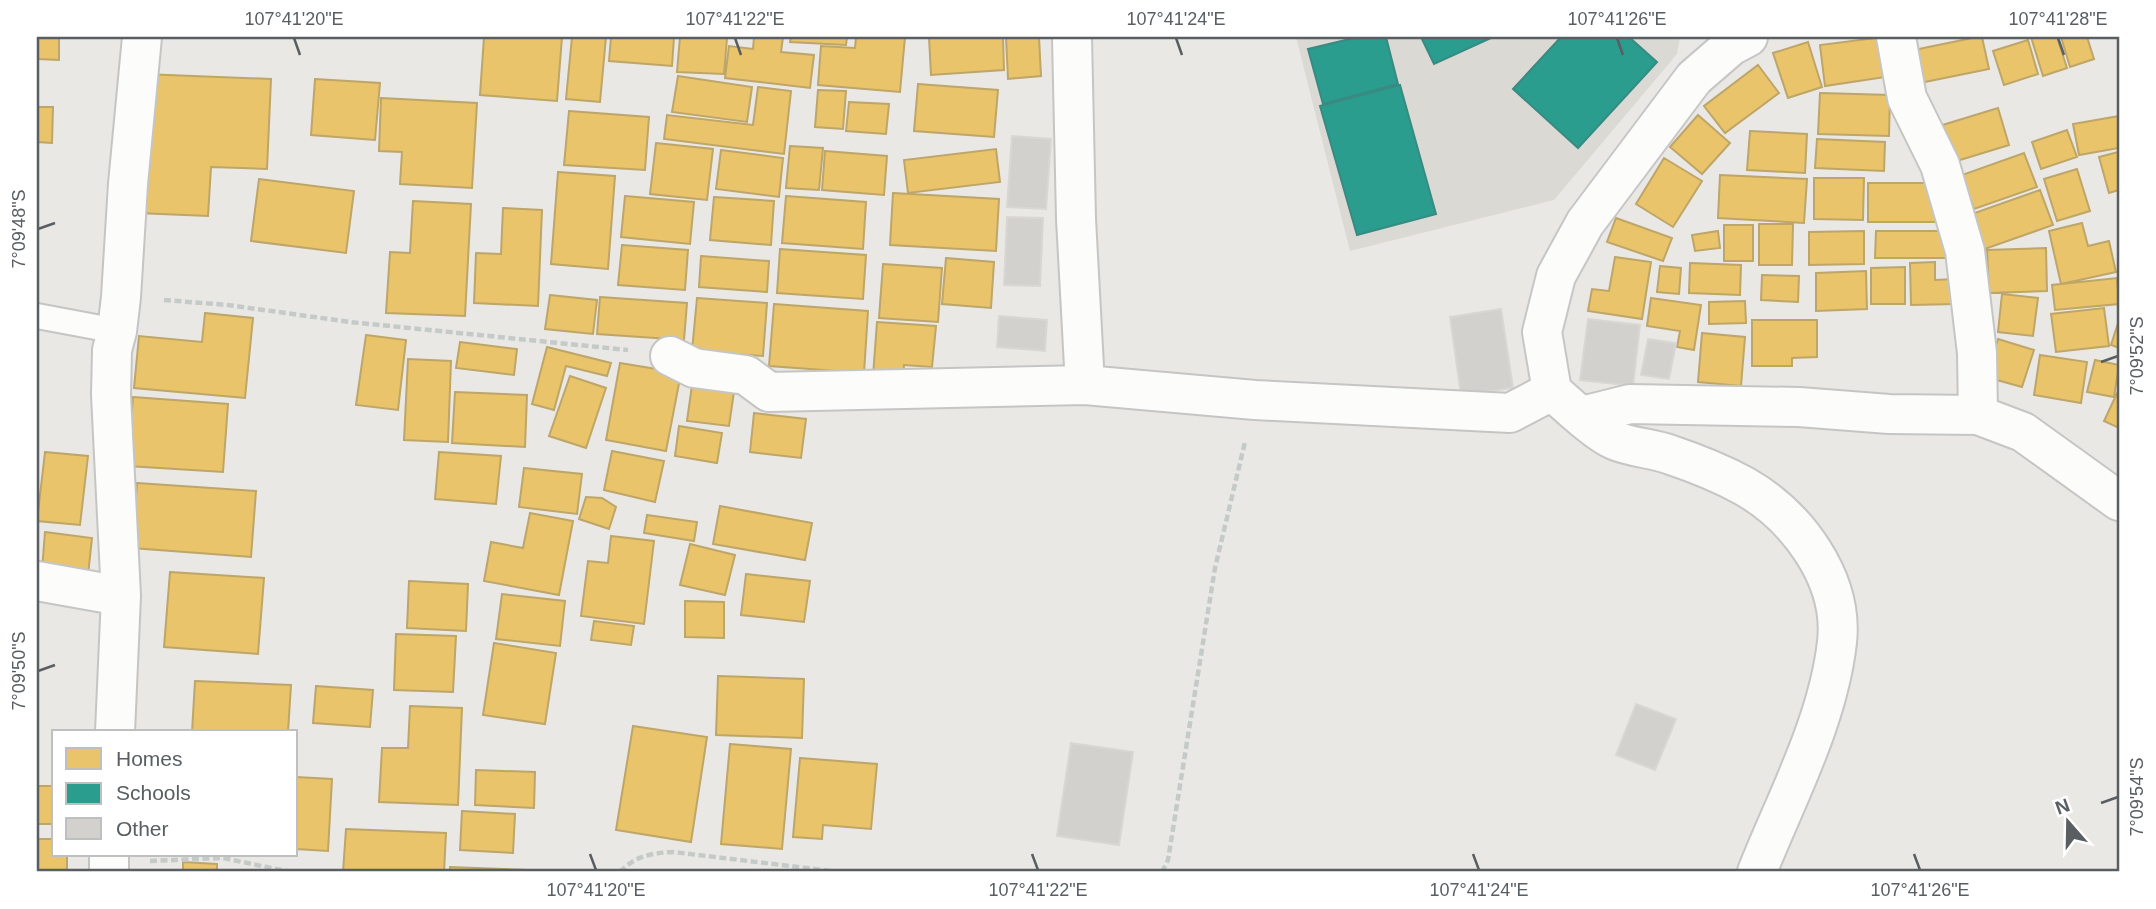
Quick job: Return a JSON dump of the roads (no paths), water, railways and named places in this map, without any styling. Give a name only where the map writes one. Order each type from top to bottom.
[{"type":"street","points":[[115,730],[121,596],[111,395],[112,350],[119,314],[142,37]]},
{"type":"street","points":[[1072,37],[1076,219],[1085,385]]},
{"type":"street","points":[[1748,37],[1731,46],[1694,78],[1603,197],[1556,276],[1542,332],[1552,391],[1614,440],[1670,454],[1745,487],[1789,520],[1816,556],[1833,597],[1837,640],[1827,689],[1810,742],[1757,872]]},
{"type":"street","points":[[1896,37],[1907,98],[1940,166],[1965,251],[1977,353],[1978,415]]},
{"type":"street","points":[[670,356],[694,368],[746,375],[769,392],[1085,385],[1255,400],[1510,413],[1552,391]]},
{"type":"street","points":[[1582,416],[1630,404],[1799,407],[1889,414],[1978,415],[2022,432],[2119,500]]},
{"type":"street","points":[[37,580],[121,596]]},
{"type":"lane","points":[[37,316],[119,314]]}]
